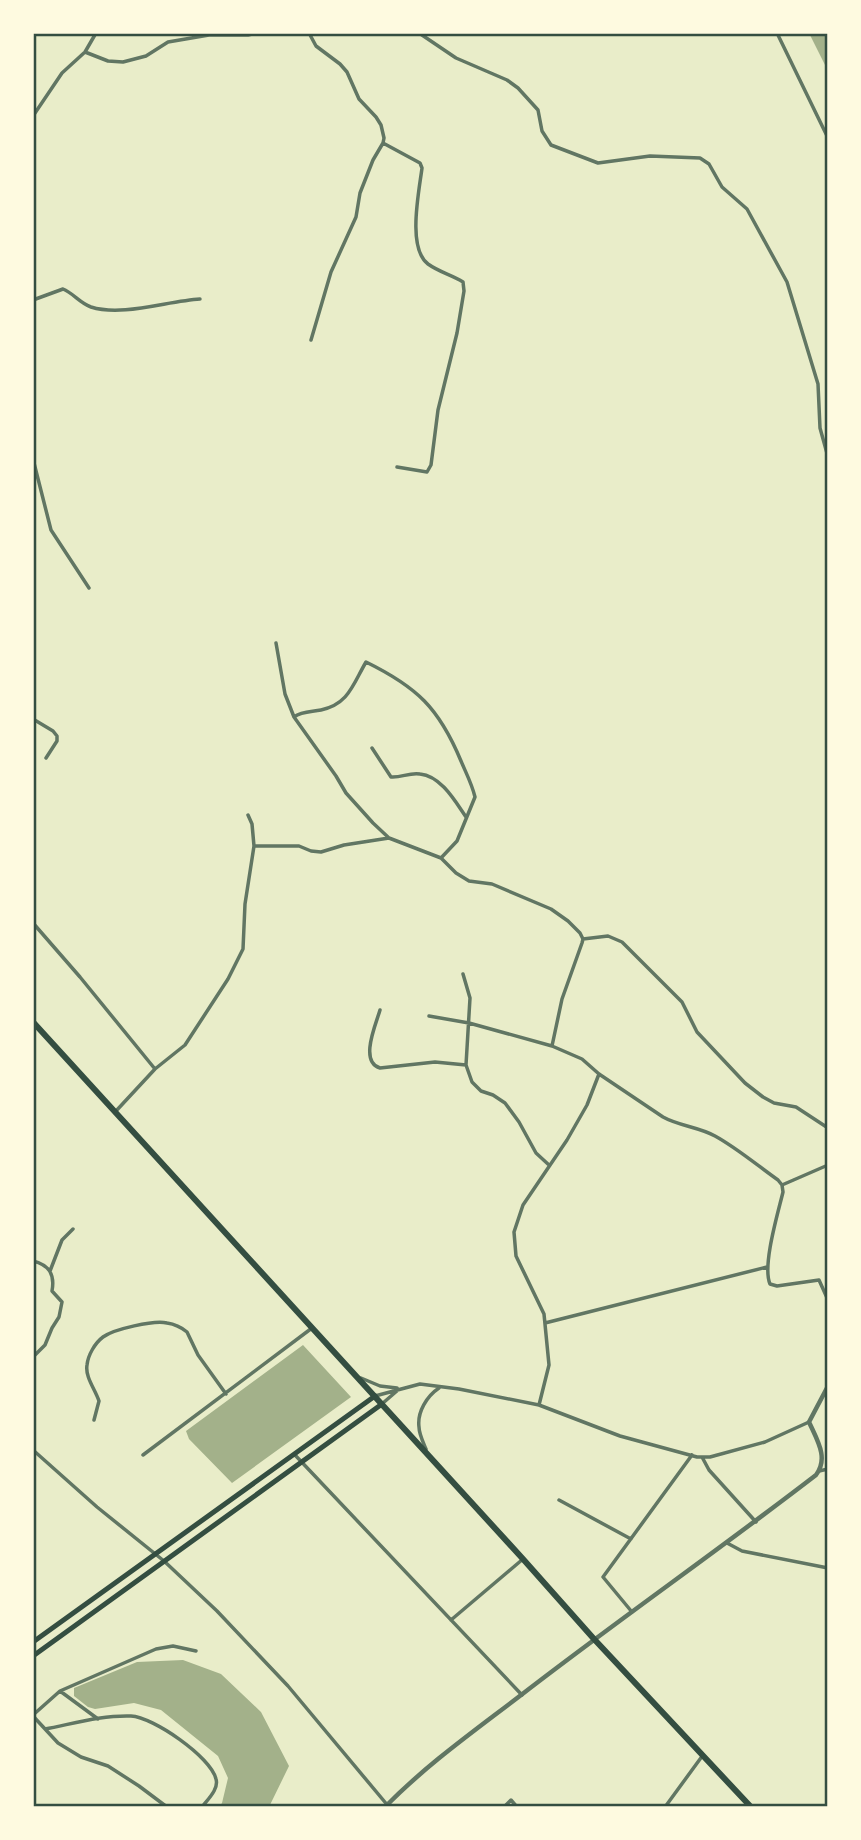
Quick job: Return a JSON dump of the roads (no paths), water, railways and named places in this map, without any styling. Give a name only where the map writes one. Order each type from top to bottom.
[{"type":"highway","points":[[33,1022],[594,1640],[751,1807]]},
{"type":"main road","points":[[33,1642],[375,1396]]},
{"type":"main road","points":[[33,1656],[382,1404]]},
{"type":"street","points":[[33,116],[62,73],[85,52],[96,33]]},
{"type":"street","points":[[85,52],[108,61],[123,62],[146,56],[168,42],[209,34],[257,33]]},
{"type":"street","points":[[309,33],[316,46],[347,72],[359,99],[381,125],[384,138],[360,193],[356,217],[331,272],[311,340]]},
{"type":"street","points":[[419,33],[456,58],[508,80],[518,88],[538,110],[542,131],[551,145],[598,163],[650,156],[700,158],[709,164],[723,187],[747,209],[787,282],[818,384],[820,428],[828,457]]},
{"type":"street","points":[[778,33],[828,138]]},
{"type":"street","points":[[383,143],[420,163],[422,168],[415,228],[423,259],[429,265],[463,282],[464,291],[457,333],[438,410],[431,465],[427,472],[397,467]]},
{"type":"street","points":[[33,300],[63,289],[92,308],[111,310],[200,299]]},
{"type":"street","points":[[33,459],[51,530],[89,588]]},
{"type":"street","points":[[276,643],[285,694],[294,717],[346,793],[373,823],[389,838],[440,858],[469,881],[492,884],[551,909],[568,920],[580,933],[583,939],[562,999],[552,1046]]},
{"type":"street","points":[[294,717],[300,712],[337,705],[348,696],[366,662],[412,689],[438,714],[475,797],[457,841],[440,858]]},
{"type":"street","points":[[33,719],[57,736],[57,741],[46,758]]},
{"type":"street","points":[[372,748],[391,778],[423,774],[432,778],[451,795],[466,817]]},
{"type":"street","points":[[116,1111],[155,1069],[185,1045],[228,979],[243,949],[245,904],[254,846],[248,815]]},
{"type":"street","points":[[254,846],[299,846],[321,852],[344,845],[389,838]]},
{"type":"street","points":[[33,923],[155,1069]]},
{"type":"street","points":[[583,939],[608,936],[628,947],[682,1002],[697,1032],[745,1083],[762,1097],[774,1103],[796,1107],[828,1128]]},
{"type":"street","points":[[463,974],[470,998],[466,1065],[472,1082],[481,1091],[505,1103],[537,1153],[549,1165]]},
{"type":"street","points":[[380,1010],[371,1037],[371,1062],[375,1067],[380,1069],[435,1062],[466,1065]]},
{"type":"street","points":[[429,1016],[469,1023],[552,1046],[582,1059],[599,1074],[671,1122],[715,1135],[782,1185],[783,1192],[767,1267],[766,1276],[770,1284],[777,1286],[819,1280],[828,1300]]},
{"type":"street","points":[[539,1405],[549,1365],[545,1323],[543,1311],[516,1256],[514,1232],[523,1205],[567,1140],[587,1105],[599,1074]]},
{"type":"street","points":[[782,1185],[828,1165]]},
{"type":"street","points":[[50,1271],[62,1240],[73,1229]]},
{"type":"street","points":[[33,1261],[42,1263],[50,1271],[54,1280],[52,1291],[62,1301],[58,1318],[45,1345],[33,1357]]},
{"type":"street","points":[[545,1323],[767,1267]]},
{"type":"street","points":[[94,1420],[99,1401],[86,1370],[91,1351],[109,1334],[157,1322],[168,1323],[187,1332],[198,1355],[226,1394]]},
{"type":"street","points":[[143,1455],[312,1328]]},
{"type":"street","points":[[356,1376],[380,1386],[400,1388]]},
{"type":"street","points":[[375,1396],[420,1384],[459,1389],[539,1405],[620,1437],[710,1457],[765,1442],[809,1422],[828,1386]]},
{"type":"street","points":[[427,1454],[418,1426],[422,1408],[432,1392],[441,1387]]},
{"type":"street","points":[[382,1404],[400,1388]]},
{"type":"street","points":[[809,1422],[823,1460],[819,1471]]},
{"type":"street","points":[[33,1450],[97,1507],[164,1561],[217,1611],[288,1686],[387,1806],[413,1778],[594,1640],[756,1522],[819,1471],[828,1469]]},
{"type":"street","points":[[294,1454],[522,1695]]},
{"type":"street","points":[[632,1612],[603,1577],[692,1455]]},
{"type":"street","points":[[702,1457],[709,1470],[756,1522]]},
{"type":"street","points":[[559,1500],[631,1539]]},
{"type":"street","points":[[727,1543],[742,1551],[828,1568]]},
{"type":"street","points":[[451,1620],[523,1559]]},
{"type":"street","points":[[167,1807],[108,1766],[90,1761],[58,1743],[33,1716],[60,1691],[162,1647],[179,1646],[196,1651]]},
{"type":"street","points":[[60,1691],[99,1719]]},
{"type":"street","points":[[45,1729],[99,1719],[135,1717],[151,1722],[205,1760],[216,1778],[216,1787],[202,1807]]},
{"type":"street","points":[[665,1807],[703,1755]]},
{"type":"street","points":[[504,1807],[511,1800],[517,1807]]}]
